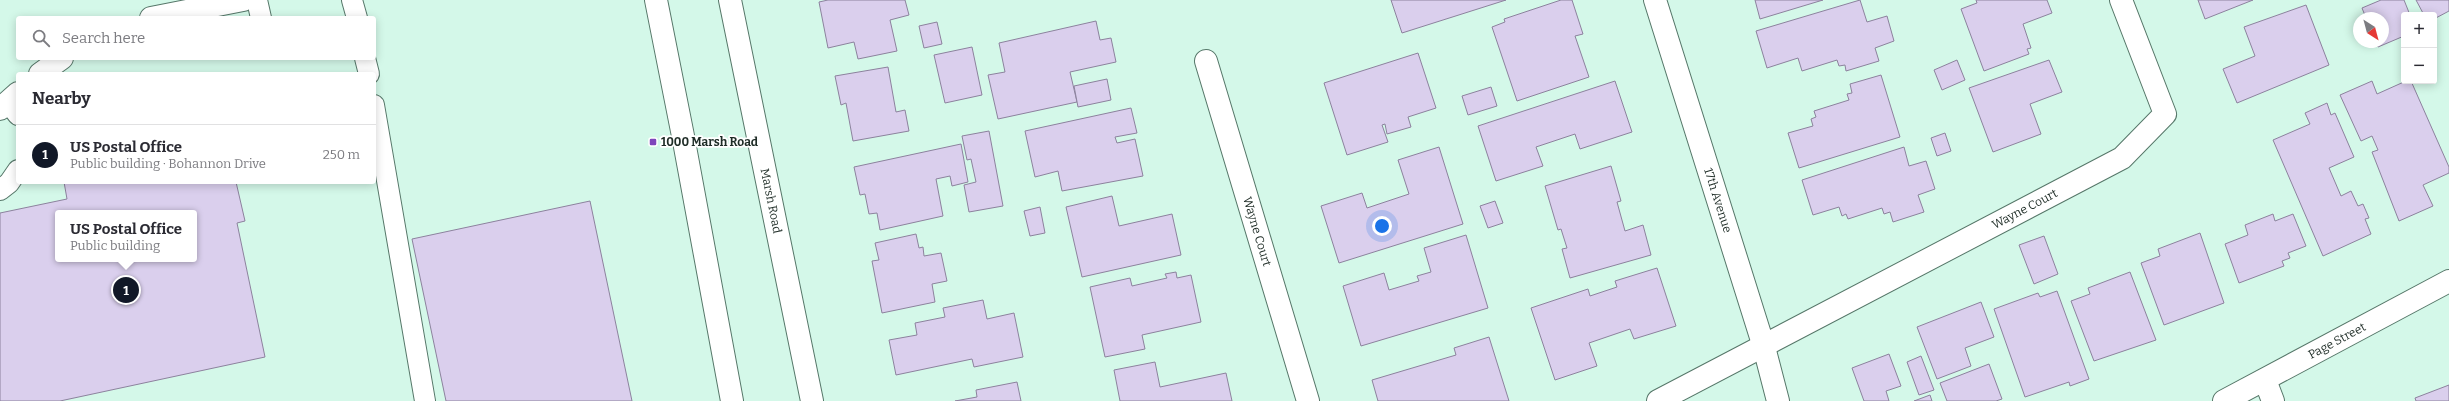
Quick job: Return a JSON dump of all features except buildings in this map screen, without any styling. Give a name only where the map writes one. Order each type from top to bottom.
[{"type":"street","points":[[157,16],[202,4],[243,0]]},
{"type":"street","points":[[656,0],[683,136],[732,401]]},
{"type":"street","name":"Marsh Road","points":[[730,0],[812,401]]},
{"type":"street","name":"17th Avenue","points":[[1655,0],[1764,347],[1778,401]]},
{"type":"street","name":"Wayne Court","points":[[1764,347],[2122,158],[2165,114],[2121,0]]},
{"type":"street","points":[[43,72],[59,60]]},
{"type":"street","name":"Wayne Court","points":[[1206,62],[1308,401]]},
{"type":"street","name":"Page Street","points":[[2224,401],[2449,281]]},
{"type":"street","points":[[1658,401],[1764,347]]},
{"type":"street","points":[[2265,380],[2273,401]]},
{"type":"lane","points":[[257,0],[261,16]]},
{"type":"lane","points":[[352,0],[356,16]]},
{"type":"lane","points":[[366,60],[368,72]]},
{"type":"lane","points":[[376,117],[425,401]]},
{"type":"lane","points":[[0,190],[9,183],[16,173]]},
{"type":"place","name":"1000 Marsh Road","points":[[653,142]]},
{"type":"place","name":"US Postal Office","points":[[126,290]]}]
